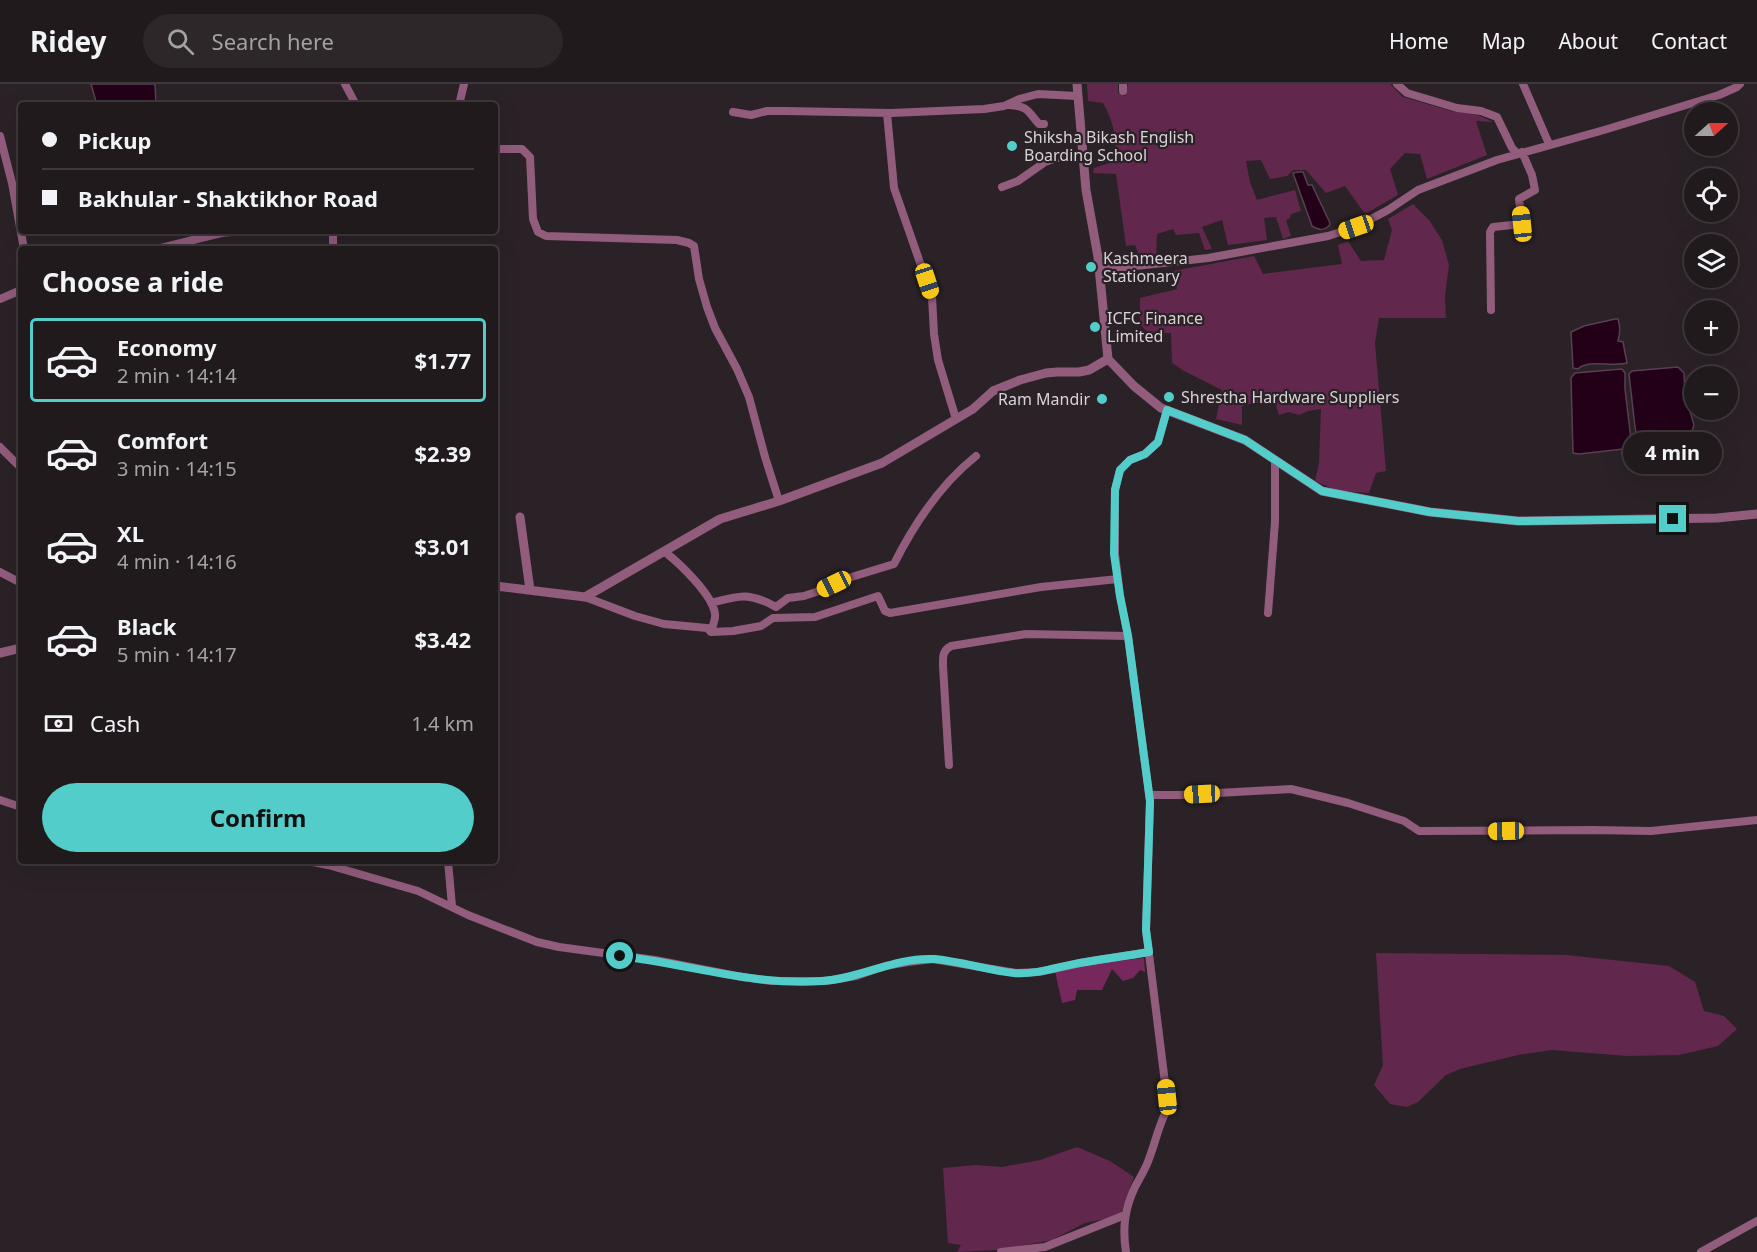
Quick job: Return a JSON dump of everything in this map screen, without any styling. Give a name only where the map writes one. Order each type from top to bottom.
[{"type":"street","points":[[345,84],[354,102]]},
{"type":"street","points":[[460,102],[464,84]]},
{"type":"street","points":[[1077,84],[1086,190],[1099,270],[1108,359],[1134,386],[1161,408],[1245,440],[1322,491],[1430,512],[1518,521],[1717,518],[1757,514]]},
{"type":"street","points":[[1397,84],[1407,93],[1497,117],[1512,148],[1520,153],[1532,175],[1535,190],[1519,199],[1522,224],[1493,227],[1490,232],[1491,310]]},
{"type":"street","points":[[1523,84],[1549,144]]},
{"type":"street","points":[[1099,270],[1208,258],[1328,236],[1356,227],[1388,210],[1418,190],[1497,160],[1719,95],[1740,84]]},
{"type":"street","points":[[733,112],[751,115],[766,111],[887,113],[984,109],[1038,94],[1077,96]]},
{"type":"street","points":[[1007,104],[1025,108],[1039,124],[1044,124]]},
{"type":"street","points":[[887,113],[894,188],[932,297],[934,334],[939,360],[956,419]]},
{"type":"street","points":[[0,136],[18,216]]},
{"type":"street","points":[[498,149],[522,149],[528,153],[533,219],[538,231],[546,236],[677,240],[694,246],[699,279],[707,307],[715,328],[747,390],[779,501]]},
{"type":"street","points":[[1002,187],[1018,181],[1045,162],[1060,157],[1083,157]]},
{"type":"street","points":[[168,246],[217,234]]},
{"type":"street","points":[[0,298],[18,291]]},
{"type":"street","points":[[585,597],[720,519],[779,501],[882,462],[973,409],[993,391],[1020,380],[1058,372],[1079,372],[1095,367],[1108,359]]},
{"type":"street","points":[[1126,1252],[1125,1210],[1147,1166],[1161,1119],[1168,1107],[1146,930],[1149,795],[1128,636],[1114,554],[1115,490],[1120,470],[1130,460],[1145,454],[1158,442],[1167,410]]},
{"type":"street","points":[[0,447],[18,465]]},
{"type":"street","points":[[711,603],[743,595],[759,598],[776,607],[788,598],[804,596],[845,579],[894,564],[934,498],[976,456]]},
{"type":"street","points":[[1268,613],[1275,522],[1275,460]]},
{"type":"street","points":[[520,518],[530,590]]},
{"type":"street","points":[[665,552],[679,563],[711,603],[715,614],[711,632]]},
{"type":"street","points":[[0,572],[18,581]]},
{"type":"street","points":[[498,586],[585,597],[635,616],[664,624],[707,628],[711,632],[761,626],[773,618],[815,617],[878,596],[885,611],[890,613],[1018,591],[1118,579]]},
{"type":"street","points":[[949,765],[943,666],[945,649],[951,646],[1026,634],[1128,636]]},
{"type":"street","points":[[0,653],[18,649]]},
{"type":"street","points":[[1149,795],[1192,795],[1291,789],[1348,803],[1404,821],[1419,831],[1651,831],[1757,820]]},
{"type":"street","points":[[0,801],[18,806]]},
{"type":"street","points":[[323,864],[418,891],[468,915],[537,942],[655,960],[742,978],[771,981],[825,981],[856,976],[885,966],[933,959],[1016,973],[1039,972],[1149,952]]},
{"type":"street","points":[[448,864],[452,906]]},
{"type":"street","points":[[1001,1252],[1045,1247],[1125,1215]]},
{"type":"street","points":[[1701,1252],[1757,1221]]},
{"type":"shaded area","points":[[91,84],[155,84],[156,102],[96,102]]},
{"type":"shaded area","points":[[1087,84],[1118,84],[1118,93],[1125,96],[1128,84],[1390,84],[1403,97],[1451,111],[1478,115],[1493,122],[1476,121],[1487,155],[1427,179],[1420,154],[1405,153],[1390,169],[1398,195],[1365,214],[1345,186],[1326,193],[1306,170],[1293,170],[1287,176],[1270,179],[1261,160],[1246,161],[1250,182],[1257,200],[1295,190],[1301,211],[1291,214],[1286,220],[1291,236],[1283,239],[1276,217],[1264,218],[1267,240],[1228,245],[1222,220],[1202,227],[1212,249],[1205,250],[1199,233],[1176,235],[1173,229],[1157,234],[1156,257],[1142,262],[1135,245],[1126,246],[1116,174],[1093,173],[1094,168],[1115,161],[1116,146],[1107,110],[1103,103],[1088,101]]},
{"type":"shaded area","points":[[1303,172],[1308,185],[1312,185],[1330,223],[1325,229],[1312,226],[1293,173]]},
{"type":"shaded area","points":[[1413,204],[1429,220],[1442,240],[1449,265],[1445,296],[1446,318],[1379,318],[1375,343],[1386,471],[1376,473],[1369,493],[1338,491],[1315,481],[1319,463],[1321,409],[1299,415],[1289,412],[1279,415],[1275,402],[1254,403],[1242,406],[1242,425],[1216,419],[1222,390],[1172,363],[1171,333],[1149,334],[1140,324],[1140,298],[1177,289],[1173,271],[1254,256],[1263,274],[1342,264],[1338,245],[1348,241],[1361,261],[1384,260],[1392,230],[1388,219]]},
{"type":"shaded area","points":[[1615,319],[1619,322],[1618,341],[1623,342],[1627,363],[1588,364],[1578,369],[1573,368],[1571,332],[1584,326]]},
{"type":"shaded area","points":[[1678,367],[1684,373],[1684,420],[1692,420],[1694,425],[1691,434],[1680,440],[1678,445],[1663,447],[1661,443],[1652,445],[1649,449],[1639,448],[1629,374],[1632,371]]},
{"type":"shaded area","points":[[1622,369],[1625,373],[1632,448],[1573,453],[1571,378],[1575,373]]},
{"type":"shaded area","points":[[1376,953],[1566,955],[1669,966],[1695,982],[1704,1011],[1724,1016],[1737,1029],[1718,1046],[1679,1055],[1627,1056],[1552,1050],[1518,1055],[1460,1069],[1446,1075],[1418,1102],[1407,1107],[1390,1104],[1374,1085],[1383,1065]]},
{"type":"shaded area","points":[[1144,958],[1145,972],[1140,970],[1133,978],[1123,981],[1112,969],[1102,990],[1077,990],[1075,1000],[1062,1003],[1055,971],[1090,964]]},
{"type":"shaded area","points":[[1077,1147],[1110,1161],[1134,1177],[1120,1216],[1085,1223],[1052,1240],[998,1250],[957,1252],[961,1245],[948,1243],[943,1168],[976,1165],[1002,1167],[1040,1160]]},
{"type":"place","name":"Shiksha Bikash English Boarding School","points":[[1012,146]]},
{"type":"place","name":"Kashmeera Stationary","points":[[1091,267]]},
{"type":"place","name":"ICFC Finance Limited","points":[[1095,327]]},
{"type":"place","name":"Shrestha Hardware Suppliers","points":[[1169,397]]},
{"type":"place","name":"Ram Mandir","points":[[1102,399]]},
{"type":"route","points":[[620,956],[655,960],[742,978],[800,982],[856,976],[885,966],[933,959],[1016,973],[1039,972],[1149,952],[1146,930],[1150,801],[1128,636],[1114,554],[1115,490],[1120,470],[1130,460],[1145,454],[1158,442],[1167,410],[1245,440],[1322,491],[1430,512],[1518,521],[1673,519]]}]
